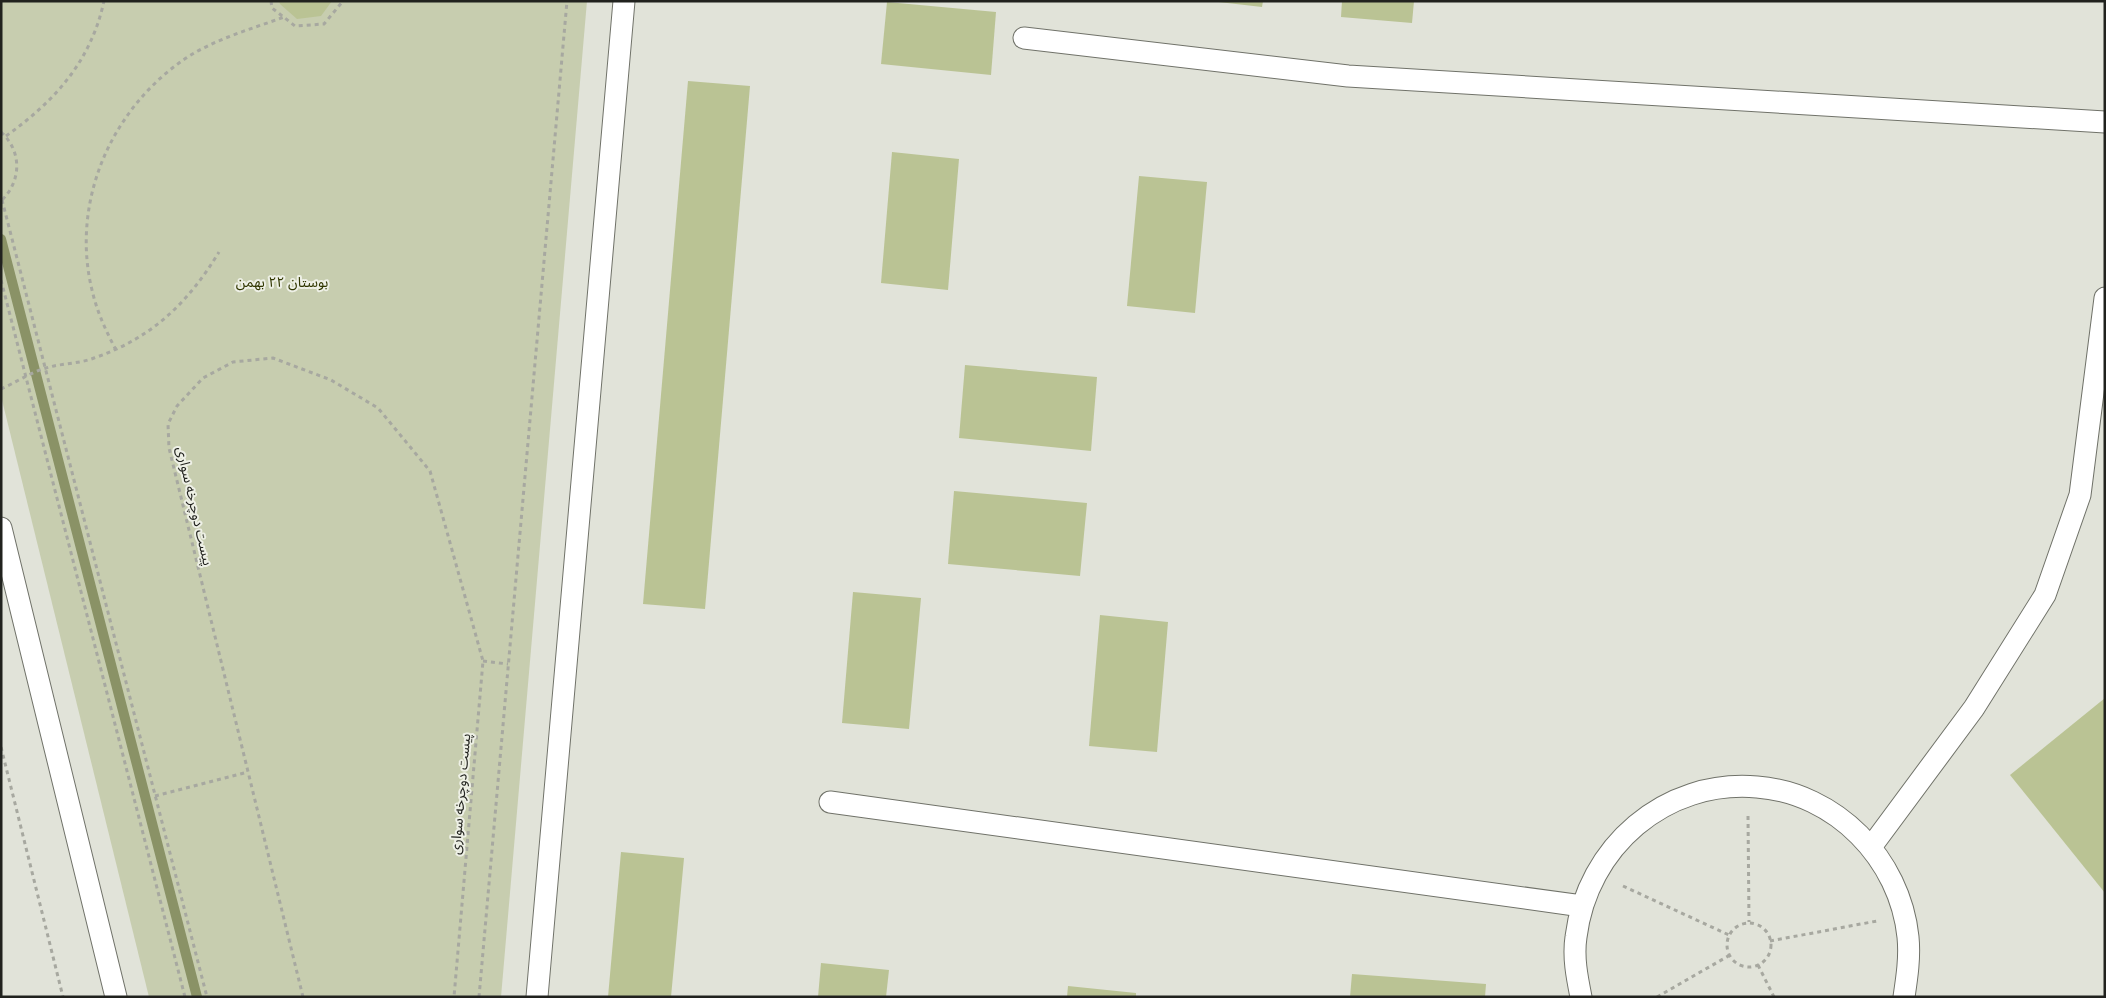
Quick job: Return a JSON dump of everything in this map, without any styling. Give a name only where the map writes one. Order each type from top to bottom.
[{"type":"lane","points":[[537,997],[624,1]]},
{"type":"lane","points":[[1024,38],[1348,76],[2105,122]]},
{"type":"lane","points":[[1871,847],[1974,708],[2045,595],[2080,495],[2105,298]]},
{"type":"lane","points":[[1,528],[116,997]]},
{"type":"lane","points":[[1581,997],[1576,971],[1576,938],[1582,906],[1595,874],[1618,842],[1635,824],[1662,806],[1693,793],[1725,787],[1748,786],[1790,793],[1820,806],[1840,819],[1871,847],[1889,874],[1902,905],[1908,937],[1909,970],[1904,997]]},
{"type":"lane","points":[[830,802],[1582,906]]},
{"type":"path","points":[[6,136],[32,118],[55,96],[75,71],[90,43],[104,1]]},
{"type":"path","points":[[272,1],[272,8],[295,26],[324,24],[343,1]]},
{"type":"path","points":[[479,997],[567,1]]},
{"type":"path","points":[[116,350],[101,321],[92,290],[87,258],[87,225],[92,193],[101,162],[115,132],[133,106],[155,82],[180,62],[208,45],[284,17]]},
{"type":"path","points":[[1,132],[6,136],[14,152],[17,169],[13,186],[2,200],[207,997]]},
{"type":"path","points":[[1,389],[45,368],[85,361],[116,350],[149,331],[165,320],[186,300],[204,277],[219,252]]},
{"type":"path","points":[[1,280],[185,997]]},
{"type":"path","name":"پیست دوچرخه سواری","points":[[303,997],[168,440],[168,424],[177,406],[203,378],[233,362],[273,358],[330,380],[378,408],[430,471],[483,661],[454,997]]},
{"type":"path","points":[[483,661],[508,664]]},
{"type":"path","points":[[1,747],[63,997]]},
{"type":"path","points":[[155,796],[248,772]]},
{"type":"path","points":[[1741,813],[1755,813]]},
{"type":"path","points":[[1748,813],[1749,922]]},
{"type":"path","points":[[1624,878],[1620,884],[1729,935]]},
{"type":"path","points":[[1877,912],[1878,921]]},
{"type":"path","points":[[1770,941],[1904,916]]},
{"type":"path","points":[[1749,922],[1760,925],[1768,933],[1770,941],[1769,955],[1758,964],[1750,967],[1739,964],[1730,955],[1727,945],[1729,935],[1737,926],[1749,922]]},
{"type":"path","points":[[1657,997],[1730,955]]},
{"type":"path","points":[[1758,964],[1774,997]]},
{"type":"green space","name":"بوستان ۲۲ بهمن","points":[[1,1],[587,1],[501,997],[149,997],[1,396]]},
{"type":"building","points":[[279,1],[332,1],[321,16],[297,19]]},
{"type":"building","points":[[1210,1],[1263,1],[1262,7]]},
{"type":"building","points":[[1342,1],[1414,1],[1412,23],[1341,17]]},
{"type":"building","points":[[887,2],[996,12],[991,75],[881,64]]},
{"type":"building","points":[[688,81],[750,86],[705,609],[643,604]]},
{"type":"building","points":[[892,152],[959,159],[948,290],[881,283]]},
{"type":"building","points":[[1139,176],[1207,182],[1195,313],[1127,306]]},
{"type":"building","points":[[965,365],[1097,377],[1091,451],[959,438]]},
{"type":"building","points":[[954,491],[1087,503],[1080,576],[948,564]]},
{"type":"building","points":[[853,592],[921,598],[909,729],[842,723]]},
{"type":"building","points":[[1100,615],[1168,622],[1157,752],[1089,746]]},
{"type":"building","points":[[2105,698],[2105,893],[2010,775]]},
{"type":"building","points":[[621,852],[684,858],[671,997],[608,997]]},
{"type":"building","points":[[821,963],[889,970],[886,997],[818,997]]},
{"type":"building","points":[[1352,974],[1486,984],[1485,997],[1350,997]]},
{"type":"building","points":[[1068,986],[1136,993],[1136,997],[1067,997]]},
{"type":"waterway","points":[[1,239],[197,997]]}]
